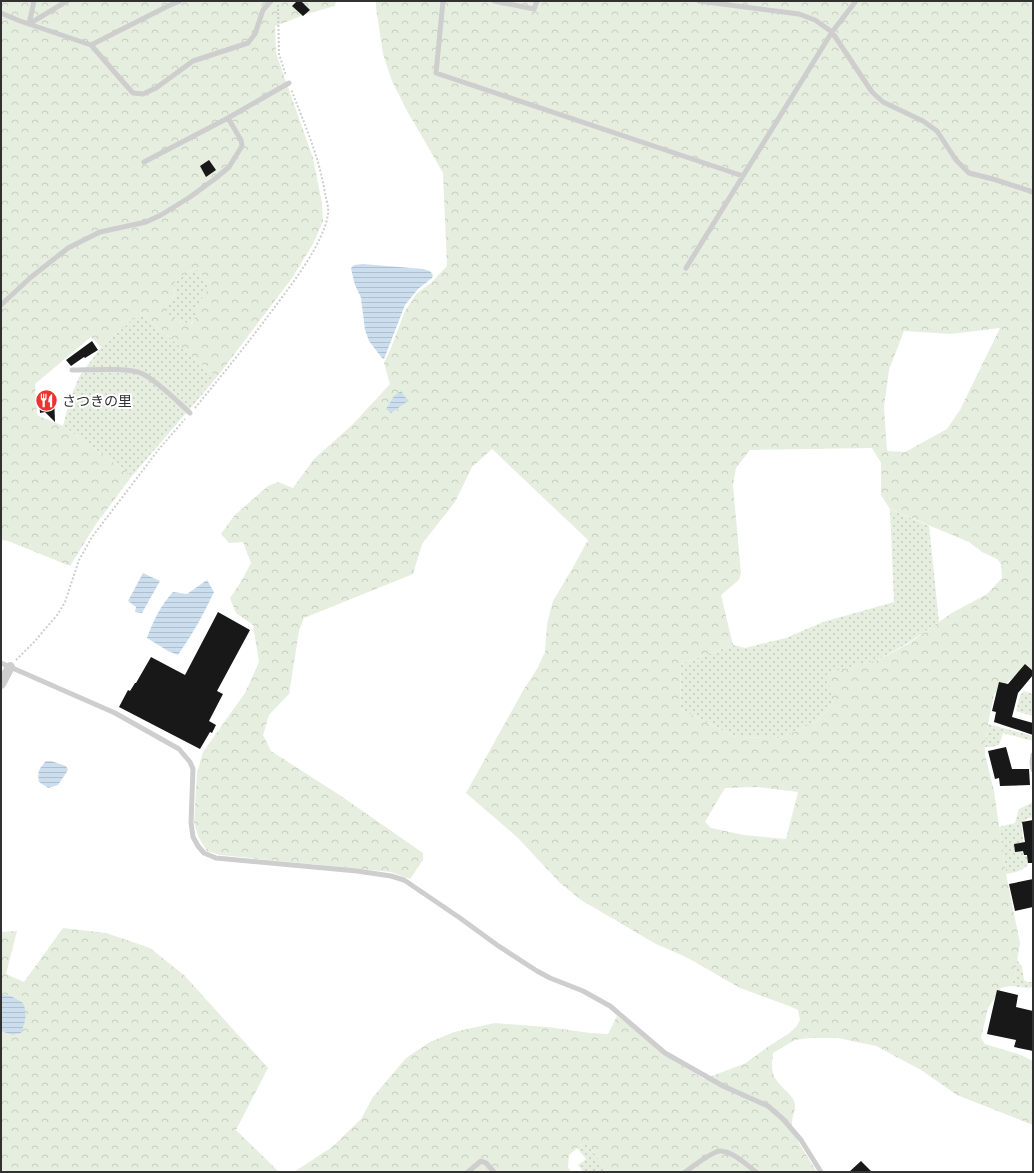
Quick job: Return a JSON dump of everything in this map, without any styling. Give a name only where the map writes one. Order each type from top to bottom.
[{"type":"street","points":[[1,684],[6,665]]},
{"type":"lane","points":[[29,24],[34,1]]},
{"type":"lane","points":[[29,24],[67,1]]},
{"type":"lane","points":[[91,45],[180,1]]},
{"type":"lane","points":[[1,13],[91,45],[124,83],[134,92],[143,94],[156,88],[193,60],[248,43],[255,34],[263,10],[271,1]]},
{"type":"lane","points":[[443,1],[436,73],[743,176]]},
{"type":"lane","points":[[494,1],[534,9],[537,1]]},
{"type":"lane","points":[[699,1],[799,14],[815,20],[832,32],[872,92],[883,102],[923,121],[937,131],[956,160],[969,173],[994,179],[1033,192]]},
{"type":"lane","points":[[686,268],[832,32],[856,1]]},
{"type":"lane","points":[[144,162],[228,118],[289,83]]},
{"type":"lane","points":[[1,305],[30,278],[68,248],[100,232],[146,222],[161,215],[216,178],[229,167],[242,146],[241,140],[228,118]]},
{"type":"lane","points":[[72,370],[135,371],[151,380],[190,413]]},
{"type":"lane","points":[[6,665],[115,713],[179,749],[190,762],[192,770],[191,823],[193,837],[204,853],[216,858],[364,872],[391,876],[404,880],[460,918],[496,945],[537,971],[550,978],[583,991],[610,1006],[665,1053],[723,1086],[768,1106],[783,1119],[801,1140],[821,1172]]},
{"type":"lane","points":[[1033,755],[1033,770]]},
{"type":"lane","points":[[685,1172],[715,1152],[721,1151],[739,1159],[756,1172]]},
{"type":"lane","points":[[468,1172],[481,1161],[486,1163],[494,1172]]},
{"type":"path","points":[[6,665],[34,642],[58,614],[65,602],[79,560],[92,538],[159,449],[248,343],[294,282],[315,247],[325,226],[328,212],[323,181],[317,158],[279,54],[278,1]]},
{"type":"green space","points":[[1,1],[336,1],[335,6],[307,14],[275,26],[276,53],[313,158],[322,203],[323,221],[313,244],[292,278],[217,377],[140,313],[101,347],[91,337],[35,384],[37,415],[63,426],[132,476],[96,524],[70,566],[8,541],[1,540]],"holes":[[[196,268],[208,282],[206,293],[197,306],[196,316],[191,324],[176,320],[165,313],[167,304],[175,295],[174,283],[184,274]]]},
{"type":"green space","points":[[376,1],[1033,1],[1033,670],[1026,669],[994,694],[985,747],[985,755],[994,791],[1006,874],[1020,943],[1015,975],[1010,986],[1001,988],[988,1008],[981,1038],[985,1044],[1021,1055],[1033,1061],[1033,1125],[957,1095],[921,1070],[876,1046],[838,1038],[810,1038],[795,1040],[773,1053],[772,1069],[774,1077],[794,1101],[795,1107],[792,1122],[795,1134],[817,1172],[609,1172],[587,1144],[582,1144],[569,1155],[568,1167],[571,1172],[294,1172],[332,1147],[361,1119],[373,1097],[406,1058],[430,1042],[454,1032],[495,1023],[608,1034],[617,1016],[635,1029],[663,1054],[704,1079],[746,1063],[788,1034],[796,1027],[800,1020],[798,1010],[740,988],[686,957],[656,944],[581,900],[560,883],[518,838],[466,793],[524,689],[537,669],[545,652],[547,624],[553,601],[588,540],[492,449],[472,467],[455,502],[422,544],[413,574],[304,618],[299,631],[289,694],[269,715],[263,735],[271,751],[341,796],[423,853],[423,860],[410,879],[391,872],[220,855],[207,851],[199,838],[194,823],[197,773],[203,752],[245,693],[259,662],[253,625],[236,613],[230,598],[251,563],[243,542],[229,543],[221,534],[234,516],[268,486],[278,482],[293,488],[313,460],[353,424],[390,384],[384,363],[405,311],[417,293],[430,284],[447,266],[443,173],[406,109],[392,81],[383,54]],"holes":[[[1000,328],[960,410],[947,429],[905,452],[887,451],[884,407],[889,370],[904,331],[951,334]],[[872,448],[881,463],[881,495],[890,509],[969,542],[982,552],[997,559],[1001,564],[1002,578],[987,594],[950,614],[908,644],[878,660],[827,673],[833,704],[817,721],[781,738],[736,737],[680,709],[681,664],[733,645],[721,595],[739,580],[741,573],[733,485],[736,468],[750,450]],[[757,787],[798,792],[786,839],[744,835],[711,828],[705,822],[725,788]]]},
{"type":"green space","points":[[196,268],[208,282],[208,291],[197,306],[196,318],[190,324],[176,320],[164,313],[167,304],[175,295],[174,283],[184,274]]},
{"type":"green space","points":[[140,313],[217,377],[132,476],[63,426],[70,399],[79,377],[101,347]]},
{"type":"green space","points":[[890,509],[929,526],[939,622],[908,643],[878,660],[828,673],[833,704],[817,721],[781,738],[736,737],[680,709],[681,664],[733,645],[745,648],[786,638],[823,622],[894,602]]},
{"type":"green space","points":[[1024,691],[1033,694],[1033,716],[1016,711],[1020,696]]},
{"type":"green space","points":[[988,724],[1033,736],[1033,741],[1003,733],[999,745],[985,747]]},
{"type":"green space","points":[[1033,802],[1033,817],[1026,819],[1021,824],[1024,845],[1022,846],[1023,855],[1033,855],[1026,867],[1016,872],[1006,874],[999,827],[1015,823],[1019,809]]},
{"type":"green space","points":[[63,928],[106,933],[150,948],[185,976],[268,1068],[236,1130],[279,1172],[1,1172],[1,1031],[12,1035],[11,996],[1,994],[1,932],[17,931],[6,974],[24,982]]},
{"type":"green space","points":[[1017,960],[1022,967],[1024,980],[1033,982],[1033,987],[1010,986],[1015,975]]},
{"type":"green space","points":[[582,1144],[587,1144],[609,1172],[583,1172],[578,1165],[586,1159],[577,1148]]},
{"type":"water","points":[[363,264],[423,269],[430,271],[433,275],[432,278],[418,289],[405,305],[384,359],[369,341],[365,330],[361,298],[355,285],[352,273],[351,268],[354,265]]},
{"type":"water","points":[[401,391],[408,401],[391,413],[386,409],[394,396]]},
{"type":"water","points":[[143,573],[160,581],[142,613],[135,612],[136,607],[128,601]]},
{"type":"water","points":[[207,580],[214,592],[198,624],[178,655],[168,651],[147,638],[158,614],[173,592],[187,594]]},
{"type":"water","points":[[46,761],[51,761],[66,766],[68,770],[58,785],[48,788],[39,782],[38,779],[39,771]]},
{"type":"water","points":[[1,994],[11,996],[23,1003],[26,1015],[21,1033],[12,1035],[1,1031]]},
{"type":"building","points":[[297,1],[301,1],[310,10],[303,16],[292,6]]},
{"type":"building","points":[[209,160],[216,170],[206,177],[200,166]]},
{"type":"building","points":[[92,341],[98,350],[71,366],[66,360]]},
{"type":"building","name":"さつきの里","points":[[54,395],[55,422],[45,412],[40,413],[39,396]]},
{"type":"building","points":[[218,612],[250,630],[217,691],[223,694],[209,721],[216,725],[200,749],[119,707],[128,690],[130,691],[136,683],[151,657],[185,675]]},
{"type":"building","points":[[1025,664],[1033,671],[1033,675],[1018,693],[1012,717],[1033,723],[1033,735],[994,722],[996,712],[992,711],[999,682],[1008,684]]},
{"type":"building","points":[[1006,747],[1012,769],[1029,769],[1030,785],[1000,786],[999,778],[995,779],[988,751]]},
{"type":"building","points":[[1033,820],[1033,863],[1028,863],[1027,855],[1024,855],[1023,851],[1015,852],[1014,844],[1025,842],[1022,822]]},
{"type":"building","points":[[1033,879],[1033,907],[1015,911],[1009,884]]},
{"type":"building","points":[[997,990],[1018,995],[1016,1007],[1033,1011],[1033,1051],[1014,1047],[1016,1040],[987,1034]]},
{"type":"building","points":[[861,1161],[872,1172],[849,1172]]},
{"type":"place","name":"さつきの里","points":[[47,401]]}]
